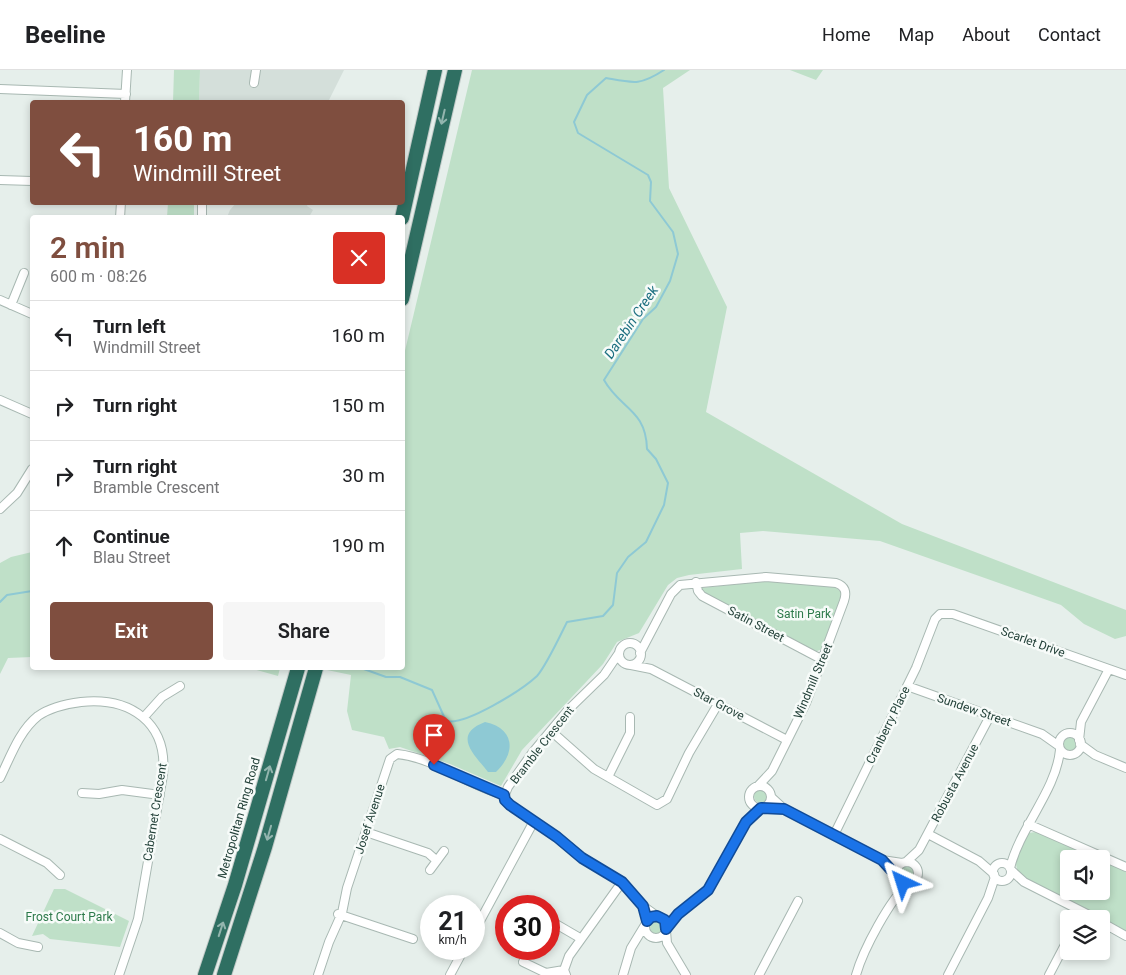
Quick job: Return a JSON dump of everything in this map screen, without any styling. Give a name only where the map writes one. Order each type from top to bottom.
[{"type":"highway","points":[[405,205],[435,70]]},
{"type":"highway","points":[[405,286],[455,70]]},
{"type":"highway","name":"Metropolitan Ring Road","points":[[205,975],[235,885],[297,670]]},
{"type":"highway","points":[[224,975],[265,847],[315,670]]},
{"type":"street","points":[[0,89],[125,98],[127,70]]},
{"type":"street","points":[[254,83],[256,70]]},
{"type":"street","points":[[0,180],[30,181]]},
{"type":"street","points":[[11,305],[24,272]]},
{"type":"street","points":[[0,300],[30,313]]},
{"type":"street","points":[[0,400],[30,413]]},
{"type":"street","points":[[0,509],[20,489],[30,472]]},
{"type":"street","name":"Windmill Street","points":[[696,582],[771,578],[836,583],[845,589],[844,601],[811,690],[772,771],[758,786]]},
{"type":"street","points":[[648,636],[632,644],[625,644],[619,653],[622,662],[629,665],[638,660],[648,636],[674,589],[680,585],[696,582]]},
{"type":"street","name":"Satin Street","points":[[696,582],[698,591],[702,596],[823,660]]},
{"type":"street","name":"Scarlet Drive","points":[[940,614],[954,614],[1126,675]]},
{"type":"street","name":"Cranberry Place","points":[[834,835],[907,686],[935,619],[940,614]]},
{"type":"street","points":[[632,644],[638,647],[640,654]]},
{"type":"street","name":"Bramble Crescent","points":[[619,653],[604,675],[551,731],[525,763],[504,795],[508,803],[582,858],[622,882],[643,906],[659,916]]},
{"type":"street","name":"Star Grove","points":[[640,654],[652,669]]},
{"type":"street","name":"Star Grove","points":[[629,665],[652,669],[787,740]]},
{"type":"street","name":"Bramble Crescent","points":[[604,675],[629,665]]},
{"type":"street","points":[[1056,771],[1060,748],[1065,735],[1081,722],[1109,669]]},
{"type":"street","points":[[144,717],[162,698],[180,686]]},
{"type":"street","name":"Sundew Street","points":[[907,686],[1042,734],[1065,735]]},
{"type":"street","name":"Cabernet Crescent","points":[[0,778],[27,728],[38,716],[53,708],[74,702],[107,701],[125,705],[144,717],[158,737],[164,755],[160,795],[138,919],[119,975]]},
{"type":"street","points":[[551,731],[594,770],[654,804],[665,802],[689,753],[718,704]]},
{"type":"street","points":[[608,777],[630,733],[632,727],[630,716]]},
{"type":"street","name":"Robusta Avenue","points":[[904,863],[919,850],[990,716]]},
{"type":"street","points":[[988,898],[1010,876],[1015,849],[1056,771],[1079,750],[1081,722]]},
{"type":"street","name":"Sundew Street","points":[[1042,734],[1060,748]]},
{"type":"street","points":[[1065,735],[1075,735],[1095,755],[1126,768]]},
{"type":"street","points":[[1060,748],[1072,755],[1095,755]]},
{"type":"street","name":"Josef Avenue","points":[[318,975],[341,914],[347,888],[390,758],[397,754],[447,770],[504,795]]},
{"type":"street","name":"Windmill Street","points":[[771,795],[772,771]]},
{"type":"street","points":[[636,941],[661,936],[678,914],[708,890],[746,822],[751,802],[750,792],[758,786],[765,786],[784,809],[882,860],[912,864],[916,869],[917,876],[894,898],[863,957],[856,975]]},
{"type":"street","points":[[82,793],[100,794],[122,790],[160,795]]},
{"type":"street","points":[[746,822],[762,807],[769,804],[771,795]]},
{"type":"street","points":[[751,802],[755,806],[784,809]]},
{"type":"street","points":[[485,912],[534,821]]},
{"type":"street","points":[[1028,824],[1126,867]]},
{"type":"street","points":[[366,832],[428,853],[436,860]]},
{"type":"street","points":[[928,834],[978,861],[999,880],[1024,882]]},
{"type":"street","points":[[0,839],[47,863],[60,875]]},
{"type":"street","points":[[948,975],[988,898],[999,864],[1015,849]]},
{"type":"street","name":"Robusta Avenue","points":[[916,869],[919,850]]},
{"type":"street","points":[[430,870],[444,851]]},
{"type":"street","points":[[882,860],[897,878],[903,883],[909,883]]},
{"type":"street","points":[[978,861],[999,864],[1011,869],[1024,882],[1072,905],[1076,910]]},
{"type":"street","points":[[894,898],[897,878],[896,870],[904,863]]},
{"type":"street","points":[[523,962],[546,973],[565,972],[569,956],[580,938],[597,920],[622,882]]},
{"type":"street","points":[[760,975],[798,902]]},
{"type":"street","name":"Bramble Crescent","points":[[643,906],[646,923]]},
{"type":"street","points":[[341,914],[413,939]]},
{"type":"street","points":[[623,975],[628,953],[646,923],[659,916],[678,914]]},
{"type":"street","points":[[659,916],[665,920],[667,943],[686,975]]},
{"type":"street","points":[[646,923],[646,932],[667,943]]},
{"type":"street","points":[[560,926],[580,938]]},
{"type":"street","points":[[1110,927],[1126,936]]},
{"type":"street","points":[[0,934],[18,943],[38,947]]},
{"type":"street","points":[[1049,975],[1060,954]]},
{"type":"street","points":[[450,975],[458,960]]},
{"type":"shaded area","points":[[200,70],[344,70],[329,100],[199,100]]},
{"type":"shaded area","points":[[234,205],[307,205],[313,210],[310,215],[228,215]]},
{"type":"green space","points":[[174,70],[200,70],[199,100],[173,100]]},
{"type":"green space","points":[[472,70],[690,70],[663,88],[669,188],[727,307],[706,412],[902,524],[1126,610],[1126,636],[1115,639],[1084,624],[1061,605],[880,541],[763,531],[740,533],[742,569],[689,575],[677,578],[668,585],[639,633],[617,642],[603,664],[522,750],[501,786],[450,764],[400,747],[389,749],[384,737],[352,730],[347,711],[351,675],[327,670],[405,670],[405,351]]},
{"type":"green space","points":[[790,70],[823,70],[816,80]]},
{"type":"green space","points":[[168,205],[194,205],[194,215],[167,215]]},
{"type":"green space","points":[[30,552],[30,657],[8,658],[0,674],[0,563],[11,557]]},
{"type":"green space","name":"Satin Park","points":[[767,581],[835,587],[841,592],[840,600],[822,649],[815,652],[810,650],[702,593],[701,588]]},
{"type":"green space","points":[[257,670],[280,670],[278,676]]},
{"type":"green space","points":[[1070,737],[1075,739],[1077,744],[1075,749],[1070,751],[1065,749],[1063,744],[1065,739]]},
{"type":"green space","points":[[761,789],[766,791],[768,796],[766,801],[761,803],[756,801],[754,796],[756,791]]},
{"type":"green space","points":[[1036,832],[1077,850],[1060,850],[1060,896],[1022,878],[1018,872],[1016,866],[1017,855],[1028,833]]},
{"type":"green space","points":[[1110,865],[1126,871],[1126,933],[1110,924],[1110,910],[1090,910],[1069,900],[1110,900]]},
{"type":"green space","points":[[907,866],[912,868],[914,873],[912,878],[907,880],[902,878],[900,873],[902,868]]},
{"type":"green space","name":"Frost Court Park","points":[[54,889],[65,889],[129,921],[120,947],[50,939],[43,934],[32,936]]},
{"type":"green space","points":[[657,920],[662,922],[664,927],[662,932],[657,934],[652,932],[650,927],[652,922]]},
{"type":"water","points":[[485,722],[495,725],[502,730],[507,735],[509,742],[507,757],[496,772],[488,772],[469,746],[469,733],[475,727]]},
{"type":"waterway","name":"Darebin Creek","points":[[367,670],[386,677],[400,677],[432,690],[446,721],[455,721],[479,713],[507,698],[537,676],[549,658],[567,622],[603,616],[613,605],[617,573],[628,557],[646,542],[664,505],[668,483],[656,459],[647,449],[646,436],[642,425],[631,410],[610,390],[604,380],[643,319],[656,307],[670,281],[678,254],[673,232],[650,201],[651,182],[648,175],[578,133],[574,122],[587,95],[606,78],[636,82],[649,79],[664,70]]},
{"type":"waterway","name":"Darebin Creek","points":[[0,602],[7,595],[30,591]]},
{"type":"route","points":[[434,765],[504,795],[505,800],[510,805],[557,837],[582,858],[622,882],[637,896],[643,906],[647,921],[654,916],[663,918],[666,923],[666,929],[678,914],[701,898],[708,890],[746,822],[761,808],[772,806],[784,809],[882,860],[903,883]]}]
